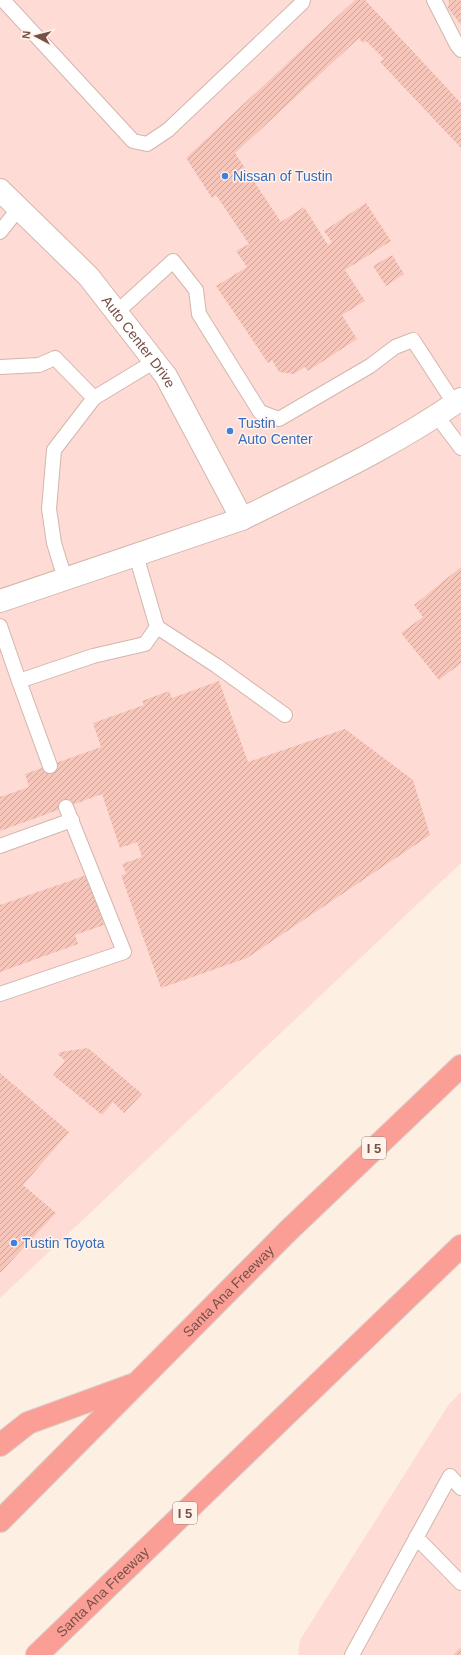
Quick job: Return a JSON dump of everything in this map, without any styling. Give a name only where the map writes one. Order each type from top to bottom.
[{"type":"highway","name":"Santa Ana Freeway","points":[[0,1521],[288,1231],[461,1066]]},
{"type":"highway","name":"Santa Ana Freeway","points":[[37,1655],[461,1246]]},
{"type":"highway","points":[[0,1445],[28,1423],[138,1383]]},
{"type":"street","name":"Auto Center Drive","points":[[0,190],[89,276],[155,361],[166,376],[242,519]]},
{"type":"street","points":[[0,601],[242,519],[371,454],[451,406]]},
{"type":"lane","points":[[3,0],[134,141],[147,144],[168,130],[302,3],[303,0]]},
{"type":"lane","points":[[434,0],[461,50]]},
{"type":"lane","points":[[0,232],[19,208]]},
{"type":"lane","points":[[117,312],[173,261],[196,290],[199,314],[260,412],[279,419],[370,366],[395,347],[414,340],[451,406],[461,448]]},
{"type":"lane","points":[[0,367],[39,365],[55,358],[94,398]]},
{"type":"lane","points":[[65,579],[54,543],[49,509],[54,450],[94,398],[155,361]]},
{"type":"lane","points":[[136,555],[157,627],[217,666],[286,715]]},
{"type":"lane","points":[[0,626],[50,766]]},
{"type":"lane","points":[[19,681],[93,656],[146,644],[157,627]]},
{"type":"lane","points":[[0,994],[124,952],[66,807]]},
{"type":"lane","points":[[0,846],[72,820]]},
{"type":"lane","points":[[352,1655],[450,1476],[461,1488]]},
{"type":"lane","points":[[416,1537],[461,1583]]},
{"type":"shaded area","name":"Tustin Auto Center","points":[[0,0],[461,0],[461,863],[0,1298]]},
{"type":"shaded area","points":[[461,1392],[461,1655],[298,1655],[300,1640],[449,1404]]},
{"type":"building","name":"Nissan of Tustin","points":[[355,0],[365,0],[461,103],[461,148],[380,62],[384,59],[366,41],[363,43],[359,38],[235,153],[281,222],[304,207],[328,245],[332,242],[324,231],[366,203],[391,241],[345,270],[365,301],[342,315],[357,339],[308,371],[305,367],[294,374],[279,372],[272,360],[268,363],[216,286],[247,267],[236,251],[249,244],[216,195],[212,198],[186,158]]},
{"type":"building","points":[[449,0],[461,0],[461,25],[448,8]]},
{"type":"building","points":[[392,255],[404,274],[386,286],[373,266]]},
{"type":"building","points":[[461,567],[461,663],[439,680],[401,633],[423,617],[414,605]]},
{"type":"building","points":[[219,681],[248,762],[345,729],[413,780],[430,835],[247,958],[161,988],[121,875],[126,874],[122,864],[142,857],[137,842],[120,848],[102,794],[0,831],[0,797],[29,787],[25,774],[101,747],[93,723],[144,705],[142,701],[169,691],[172,698]]},
{"type":"building","points":[[87,875],[104,925],[75,935],[78,944],[0,972],[0,905]]},
{"type":"building","points":[[88,1048],[142,1094],[124,1113],[113,1102],[102,1115],[53,1075],[65,1061],[58,1054],[60,1052]]},
{"type":"building","points":[[0,1073],[69,1132],[23,1185],[56,1213],[0,1273]]},
{"type":"building","points":[[461,1647],[461,1655],[453,1655]]},
{"type":"place","name":"Nissan of Tustin","points":[[225,176]]},
{"type":"place","name":"Tustin Auto Center","points":[[230,431]]},
{"type":"place","name":"Tustin Toyota","points":[[14,1243]]}]
